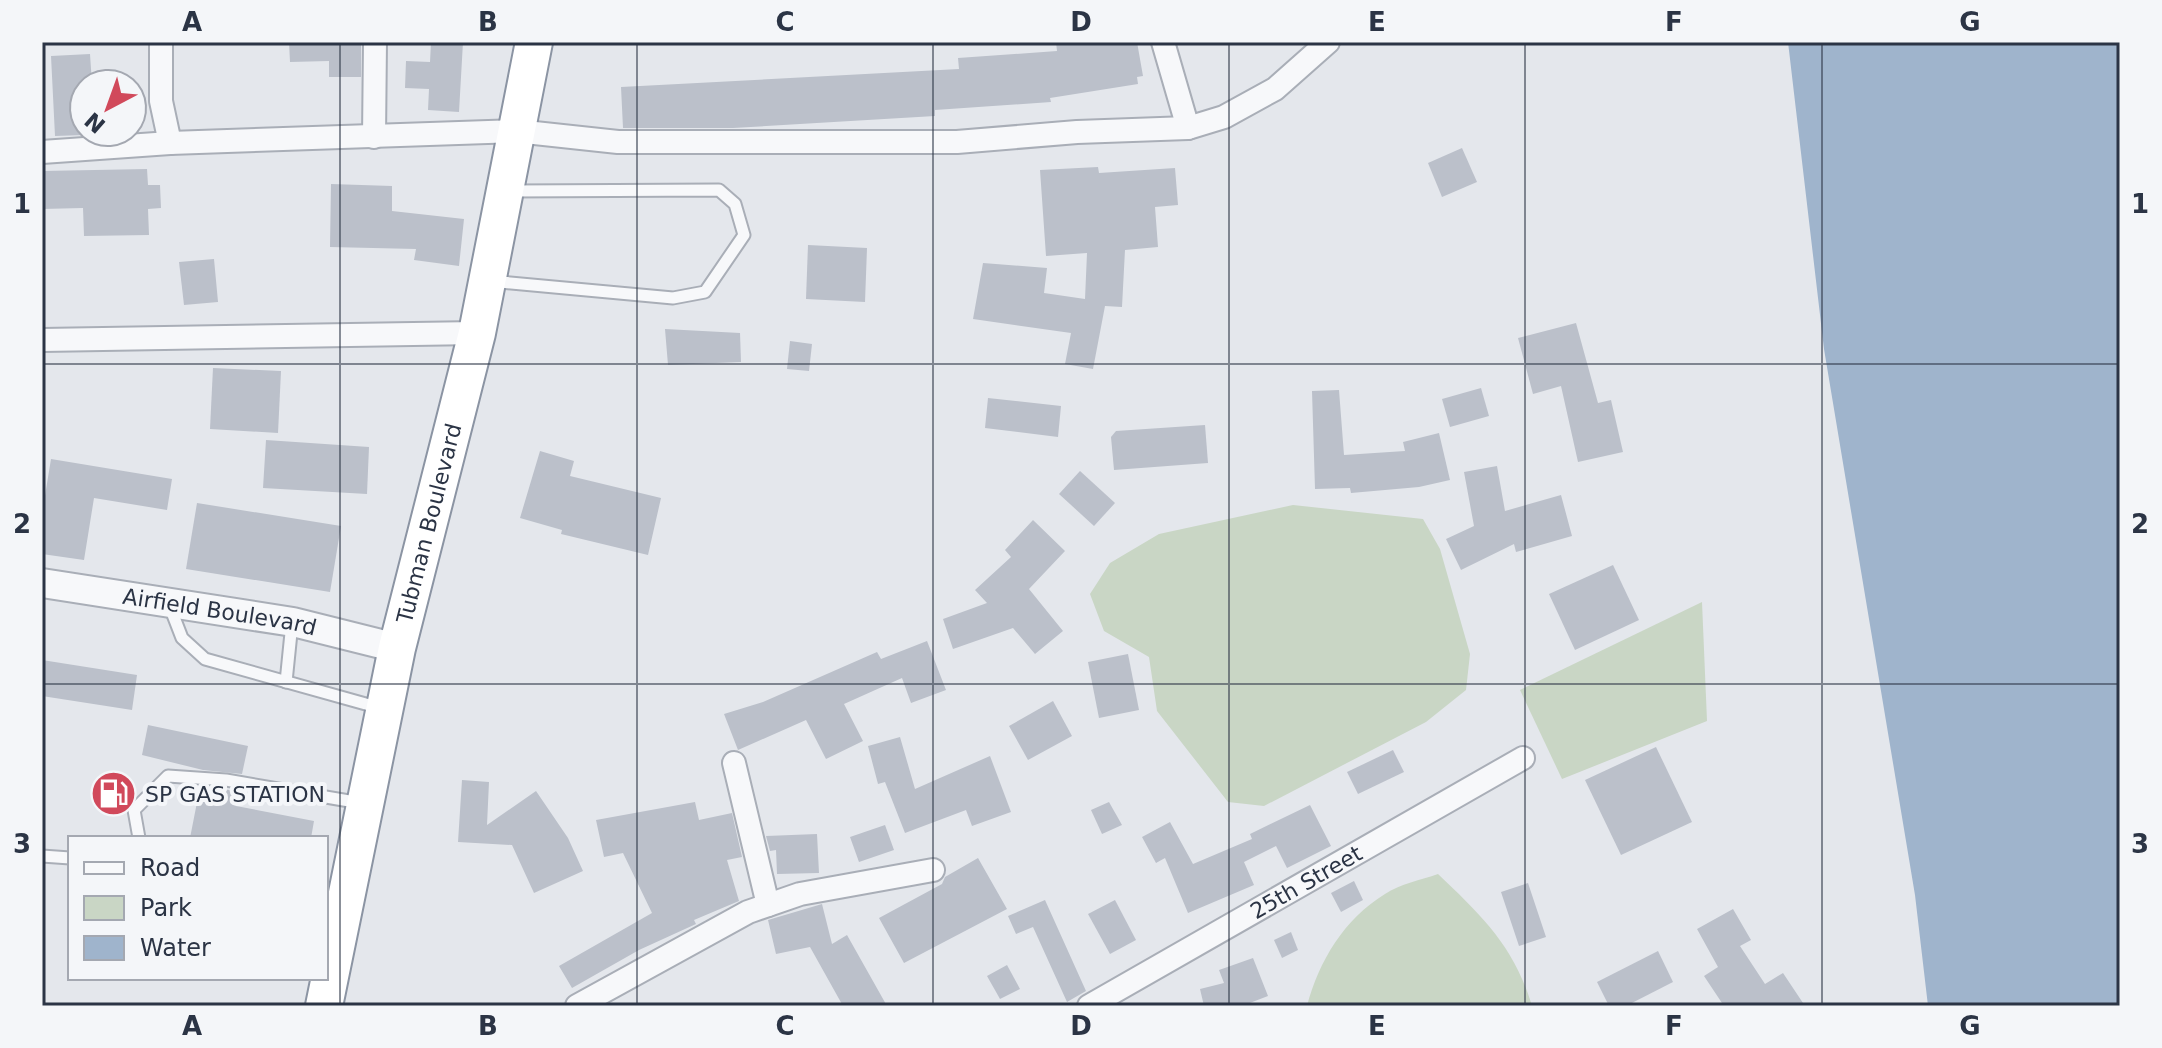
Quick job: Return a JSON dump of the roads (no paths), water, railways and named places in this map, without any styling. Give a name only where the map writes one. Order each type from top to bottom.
[{"type":"highway","name":"Tubman Boulevard","points":[[324,1006],[341,898],[366,803],[397,648],[477,333],[534,42]]},
{"type":"street","points":[[161,42],[161,101],[170,143]]},
{"type":"street","points":[[374,137],[375,42]]},
{"type":"street","points":[[1163,42],[1188,128]]},
{"type":"street","points":[[42,152],[170,143],[516,131],[618,142],[957,142],[1077,132],[1188,128],[1224,117],[1275,89],[1328,42]]},
{"type":"street","points":[[42,340],[477,333]]},
{"type":"street","name":"Airfield Boulevard","points":[[42,583],[293,622],[397,648]]},
{"type":"street","name":"25th Street","points":[[1089,1006],[1523,758]]},
{"type":"street","points":[[734,763],[768,905]]},
{"type":"street","points":[[577,1006],[748,912],[850,883],[933,870]]},
{"type":"lane","points":[[485,281],[673,298],[705,292],[744,235],[735,204],[719,190],[506,191]]},
{"type":"lane","points":[[167,600],[182,638],[205,659],[384,710]]},
{"type":"lane","points":[[286,682],[293,622]]},
{"type":"lane","points":[[139,836],[134,810],[168,776],[226,780],[366,803]]},
{"type":"lane","points":[[42,856],[68,858]]},
{"type":"water","points":[[1788,42],[2120,42],[2120,1006],[1928,1006],[1915,895],[1824,349]]},
{"type":"place","name":"SP GAS STATION","points":[[114,794]]}]
